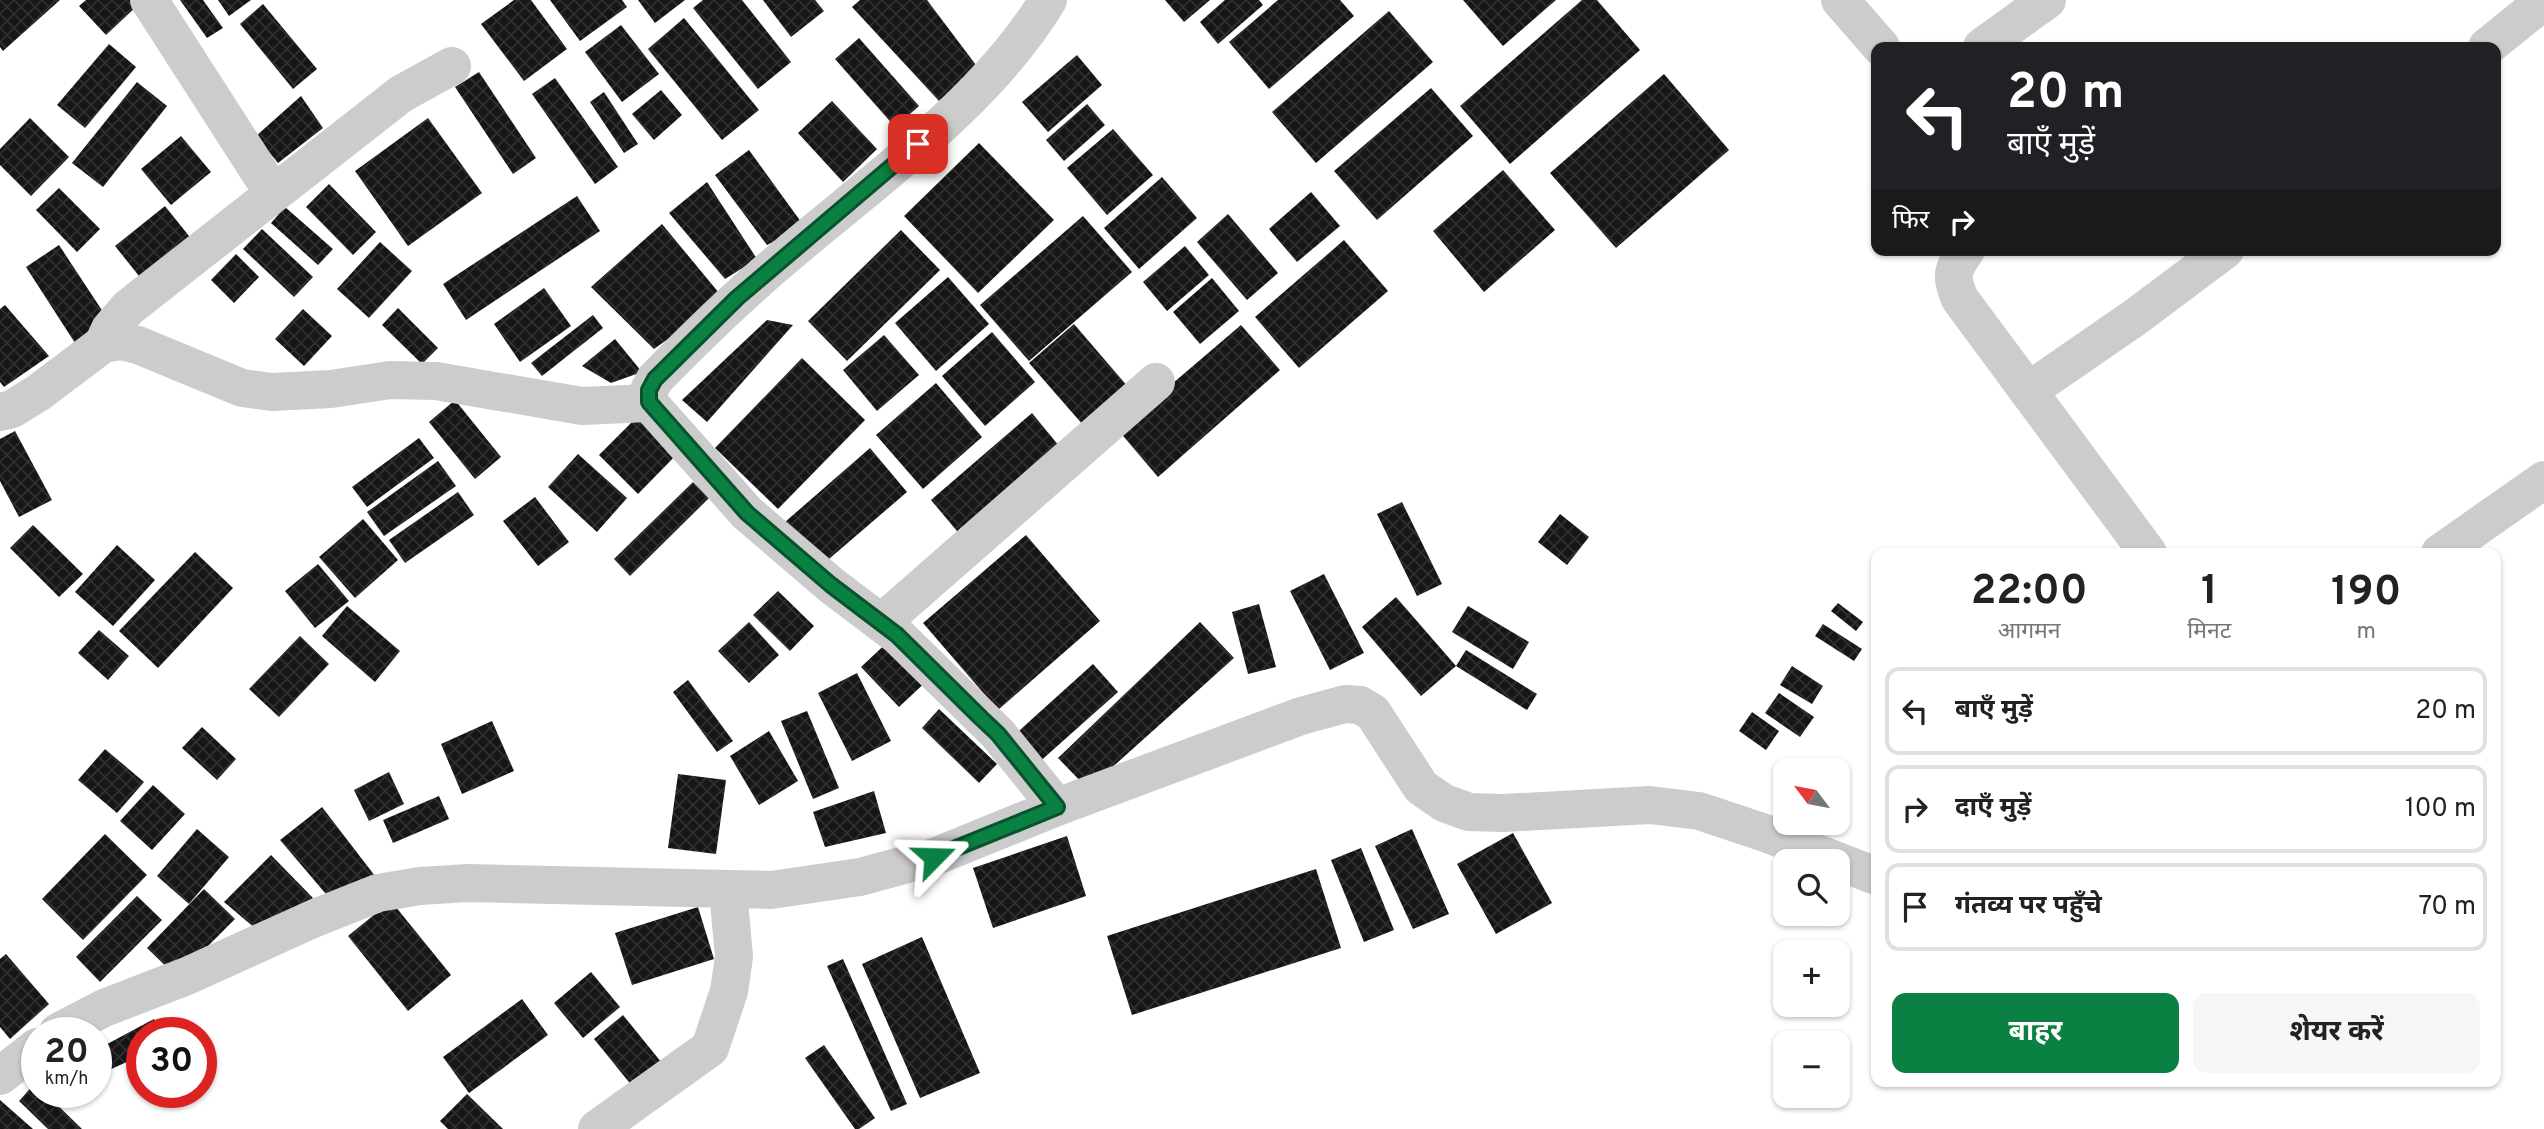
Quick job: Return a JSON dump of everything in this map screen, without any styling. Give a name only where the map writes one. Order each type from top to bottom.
[{"type":"street","points":[[149,0],[273,193]]},
{"type":"street","points":[[1048,0],[1028,33],[957,110],[718,315],[655,379],[649,390],[649,402],[747,513],[809,567],[897,635],[998,734],[1057,807]]},
{"type":"street","points":[[1840,0],[1877,42]]},
{"type":"street","points":[[1989,42],[2047,0]]},
{"type":"street","points":[[2493,42],[2544,1]]},
{"type":"street","points":[[103,344],[110,329],[128,308],[401,94],[452,66]]},
{"type":"street","points":[[1962,256],[1953,270],[1953,284],[1960,299],[2144,548]]},
{"type":"street","points":[[2028,391],[2134,318],[2217,256]]},
{"type":"street","points":[[0,412],[12,409],[38,393],[103,344],[121,341],[138,345],[242,388],[272,392],[390,380],[436,381],[582,406],[649,402]]},
{"type":"street","points":[[881,623],[1157,382]]},
{"type":"street","points":[[2447,548],[2544,480]]},
{"type":"street","points":[[87,1017],[377,893],[420,886],[468,883],[771,890],[860,877],[934,857],[1057,807],[1301,716],[1345,704],[1360,705],[1373,713],[1421,787],[1444,803],[1469,812],[1504,813],[1650,805],[1699,811],[1768,834],[1871,874]]},
{"type":"street","points":[[597,1129],[710,1048],[729,991],[734,957],[728,890]]},
{"type":"street","points":[[0,1076],[21,1060]]},
{"type":"building","points":[[0,0],[60,0],[3,51],[0,47]]},
{"type":"building","points":[[86,0],[133,0],[138,5],[106,35],[79,6]]},
{"type":"building","points":[[180,0],[203,0],[223,28],[207,38]]},
{"type":"building","points":[[218,0],[251,0],[229,16]]},
{"type":"building","points":[[514,0],[531,0],[567,49],[524,81],[481,24]]},
{"type":"building","points":[[550,0],[622,0],[627,7],[580,41]]},
{"type":"building","points":[[638,0],[685,0],[655,23]]},
{"type":"building","points":[[703,0],[742,0],[791,62],[758,89],[693,8]]},
{"type":"building","points":[[763,0],[815,0],[824,11],[791,37]]},
{"type":"building","points":[[860,0],[927,0],[979,69],[939,101],[852,7]]},
{"type":"building","points":[[1165,0],[1210,0],[1184,22]]},
{"type":"building","points":[[1225,0],[1259,0],[1263,5],[1218,44],[1200,22]]},
{"type":"building","points":[[1278,0],[1340,0],[1354,16],[1269,89],[1229,42]]},
{"type":"building","points":[[1463,0],[1556,0],[1503,46]]},
{"type":"building","points":[[1582,0],[1597,0],[1640,50],[1510,164],[1460,106]]},
{"type":"building","points":[[263,4],[317,69],[293,89],[240,24]]},
{"type":"building","points":[[1389,11],[1433,62],[1316,163],[1272,112]]},
{"type":"building","points":[[684,18],[759,110],[722,140],[648,49]]},
{"type":"building","points":[[621,25],[659,74],[622,102],[585,52]]},
{"type":"building","points":[[859,38],[919,106],[895,127],[835,59]]},
{"type":"building","points":[[109,44],[136,67],[85,128],[57,105]]},
{"type":"building","points":[[1077,55],[1102,85],[1048,132],[1022,102]]},
{"type":"building","points":[[479,72],[536,158],[513,174],[455,87]]},
{"type":"building","points":[[1664,74],[1729,150],[1616,248],[1550,173]]},
{"type":"building","points":[[555,78],[618,167],[595,184],[532,94]]},
{"type":"building","points":[[137,82],[167,106],[103,187],[72,163]]},
{"type":"building","points":[[1431,88],[1473,136],[1377,220],[1334,171]]},
{"type":"building","points":[[661,90],[682,115],[654,140],[632,114]]},
{"type":"building","points":[[604,92],[638,144],[624,153],[590,102]]},
{"type":"building","points":[[301,96],[323,128],[278,163],[256,136]]},
{"type":"building","points":[[832,101],[877,149],[843,182],[798,133]]},
{"type":"building","points":[[1087,104],[1105,125],[1064,161],[1046,140]]},
{"type":"building","points":[[30,118],[69,157],[31,196],[0,165],[0,149]]},
{"type":"building","points":[[428,118],[482,193],[408,246],[355,171]]},
{"type":"building","points":[[1113,129],[1153,175],[1107,215],[1067,168]]},
{"type":"building","points":[[181,136],[211,172],[171,205],[141,169]]},
{"type":"building","points":[[979,143],[1054,220],[978,293],[904,216]]},
{"type":"building","points":[[749,150],[804,226],[767,245],[715,175]]},
{"type":"building","points":[[1503,170],[1555,230],[1484,292],[1433,231]]},
{"type":"building","points":[[1162,177],[1197,218],[1139,269],[1104,228]]},
{"type":"building","points":[[707,182],[757,259],[725,279],[669,213]]},
{"type":"building","points":[[329,184],[376,232],[353,255],[306,207]]},
{"type":"building","points":[[59,188],[100,229],[77,252],[36,210]]},
{"type":"building","points":[[1311,192],[1340,226],[1297,262],[1269,229]]},
{"type":"building","points":[[577,196],[600,231],[466,320],[443,284]]},
{"type":"building","points":[[165,206],[197,246],[147,286],[115,246]]},
{"type":"building","points":[[285,207],[333,249],[318,265],[271,223]]},
{"type":"building","points":[[1228,214],[1278,273],[1247,300],[1197,242]]},
{"type":"building","points":[[1083,216],[1132,272],[1029,361],[980,305]]},
{"type":"building","points":[[662,224],[724,299],[654,349],[591,287]]},
{"type":"building","points":[[262,229],[313,277],[294,297],[243,249]]},
{"type":"building","points":[[901,230],[940,270],[847,361],[808,321]]},
{"type":"building","points":[[1344,240],[1388,291],[1299,368],[1255,317]]},
{"type":"building","points":[[380,242],[412,271],[369,318],[337,289]]},
{"type":"building","points":[[59,245],[109,321],[75,343],[26,267]]},
{"type":"building","points":[[1185,246],[1209,275],[1167,311],[1143,282]]},
{"type":"building","points":[[236,254],[259,277],[234,303],[211,280]]},
{"type":"building","points":[[948,277],[989,324],[936,371],[895,323]]},
{"type":"building","points":[[1212,278],[1239,311],[1200,344],[1173,312]]},
{"type":"building","points":[[544,288],[571,326],[520,362],[494,324]]},
{"type":"building","points":[[5,305],[49,356],[4,387],[0,382],[0,309]]},
{"type":"building","points":[[398,308],[438,348],[422,364],[382,325]]},
{"type":"building","points":[[303,309],[332,336],[304,366],[275,339]]},
{"type":"building","points":[[593,315],[603,328],[542,376],[531,363]]},
{"type":"building","points":[[767,320],[793,325],[707,422],[682,400]]},
{"type":"building","points":[[1074,324],[1135,395],[1090,433],[1029,363]]},
{"type":"building","points":[[1241,325],[1280,370],[1158,477],[1118,430]]},
{"type":"building","points":[[992,332],[1035,382],[985,426],[942,376]]},
{"type":"building","points":[[884,335],[919,375],[877,411],[843,370]]},
{"type":"building","points":[[615,339],[642,372],[611,383],[582,366]]},
{"type":"building","points":[[802,358],[865,420],[778,509],[715,448]]},
{"type":"building","points":[[936,383],[982,437],[923,489],[876,435]]},
{"type":"building","points":[[455,400],[501,457],[475,479],[429,422]]},
{"type":"building","points":[[644,410],[683,448],[638,494],[599,455]]},
{"type":"building","points":[[1032,413],[1064,452],[967,543],[931,500]]},
{"type":"building","points":[[15,431],[52,500],[19,517],[0,481],[0,439]]},
{"type":"building","points":[[419,438],[434,458],[367,507],[352,487]]},
{"type":"building","points":[[870,448],[907,492],[822,565],[785,522]]},
{"type":"building","points":[[578,454],[627,498],[597,532],[548,487]]},
{"type":"building","points":[[438,461],[456,486],[384,536],[367,512]]},
{"type":"building","points":[[693,482],[709,498],[630,576],[614,559]]},
{"type":"building","points":[[458,492],[474,515],[405,563],[389,540]]},
{"type":"building","points":[[535,497],[569,542],[538,566],[503,521]]},
{"type":"building","points":[[1402,502],[1442,584],[1417,596],[1377,514]]},
{"type":"building","points":[[1560,514],[1589,537],[1567,565],[1538,542]]},
{"type":"building","points":[[363,519],[398,560],[355,598],[319,557]]},
{"type":"building","points":[[33,525],[83,574],[59,597],[10,548]]},
{"type":"building","points":[[1026,535],[1100,621],[998,710],[923,623]]},
{"type":"building","points":[[117,545],[155,580],[113,626],[75,592]]},
{"type":"building","points":[[195,552],[233,588],[158,668],[119,631]]},
{"type":"building","points":[[318,564],[349,601],[315,628],[285,591]]},
{"type":"building","points":[[1324,574],[1364,653],[1330,670],[1290,591]]},
{"type":"building","points":[[778,591],[814,626],[790,651],[753,615]]},
{"type":"building","points":[[1396,597],[1456,666],[1421,696],[1362,627]]},
{"type":"building","points":[[1838,603],[1863,622],[1856,631],[1831,611]]},
{"type":"building","points":[[1259,604],[1276,667],[1248,674],[1232,612]]},
{"type":"building","points":[[347,606],[400,651],[375,682],[322,636]]},
{"type":"building","points":[[1468,606],[1529,642],[1513,669],[1452,632]]},
{"type":"building","points":[[749,622],[779,655],[749,683],[718,651]]},
{"type":"building","points":[[1200,622],[1234,658],[1088,789],[1058,758]]},
{"type":"building","points":[[1823,624],[1862,649],[1854,661],[1815,636]]},
{"type":"building","points":[[99,630],[129,656],[108,680],[78,653]]},
{"type":"building","points":[[300,636],[329,664],[279,717],[249,689]]},
{"type":"building","points":[[893,637],[931,677],[899,707],[861,667]]},
{"type":"building","points":[[1466,650],[1537,694],[1527,710],[1456,666]]},
{"type":"building","points":[[1093,664],[1118,692],[1036,765],[1011,738]]},
{"type":"building","points":[[1792,666],[1823,686],[1812,704],[1780,685]]},
{"type":"building","points":[[857,673],[891,741],[852,761],[818,693]]},
{"type":"building","points":[[688,680],[733,741],[717,752],[673,692]]},
{"type":"building","points":[[1779,693],[1814,717],[1800,737],[1765,713]]},
{"type":"building","points":[[939,709],[997,764],[979,783],[922,728]]},
{"type":"building","points":[[807,711],[839,788],[813,799],[781,721]]},
{"type":"building","points":[[1752,712],[1779,731],[1766,750],[1739,731]]},
{"type":"building","points":[[492,721],[514,771],[462,794],[441,744]]},
{"type":"building","points":[[202,727],[236,759],[217,780],[182,748]]},
{"type":"building","points":[[769,731],[798,781],[759,805],[730,756]]},
{"type":"building","points":[[105,749],[144,782],[117,813],[78,780]]},
{"type":"building","points":[[389,772],[404,804],[369,821],[354,790]]},
{"type":"building","points":[[678,774],[726,780],[716,854],[668,848]]},
{"type":"building","points":[[153,785],[185,814],[152,850],[120,821]]},
{"type":"building","points":[[874,791],[886,833],[825,847],[813,812]]},
{"type":"building","points":[[439,796],[449,819],[393,843],[383,820]]},
{"type":"building","points":[[322,807],[375,876],[331,900],[280,840]]},
{"type":"building","points":[[197,829],[229,857],[189,904],[157,876]]},
{"type":"building","points":[[1412,829],[1449,914],[1413,929],[1375,846]]},
{"type":"building","points":[[1513,833],[1552,903],[1496,934],[1457,864]]},
{"type":"building","points":[[105,834],[147,875],[83,940],[42,899]]},
{"type":"building","points":[[1067,836],[1086,896],[993,928],[973,868]]},
{"type":"building","points":[[1361,848],[1394,930],[1364,942],[1331,860]]},
{"type":"building","points":[[271,855],[313,898],[263,935],[224,902]]},
{"type":"building","points":[[1316,869],[1341,948],[1132,1015],[1107,936]]},
{"type":"building","points":[[204,889],[235,919],[177,977],[147,948]]},
{"type":"building","points":[[137,896],[162,920],[100,982],[76,957]]},
{"type":"building","points":[[391,901],[451,975],[408,1011],[348,936]]},
{"type":"building","points":[[698,907],[714,959],[632,985],[615,933]]},
{"type":"building","points":[[922,937],[980,1073],[920,1098],[862,964]]},
{"type":"building","points":[[6,954],[49,1004],[35,1017],[21,1017],[21,1029],[10,1039],[0,1027],[0,959]]},
{"type":"building","points":[[843,959],[907,1104],[891,1111],[827,966]]},
{"type":"building","points":[[591,972],[620,1007],[583,1038],[554,1003]]},
{"type":"building","points":[[522,999],[548,1035],[469,1093],[443,1057]]},
{"type":"building","points":[[623,1015],[666,1068],[637,1092],[594,1039]]},
{"type":"building","points":[[126,1034],[126,1062],[112,1069],[112,1041]]},
{"type":"building","points":[[824,1045],[875,1118],[859,1129],[855,1129],[805,1058]]},
{"type":"building","points":[[467,1094],[503,1129],[448,1129],[440,1121]]},
{"type":"building","points":[[0,1100],[33,1129],[0,1129]]},
{"type":"building","points":[[26,1108],[60,1108],[82,1129],[48,1129]]},
{"type":"route","points":[[918,144],[718,315],[655,379],[649,390],[649,402],[747,513],[831,585],[897,635],[998,734],[1057,807],[934,857]]}]
